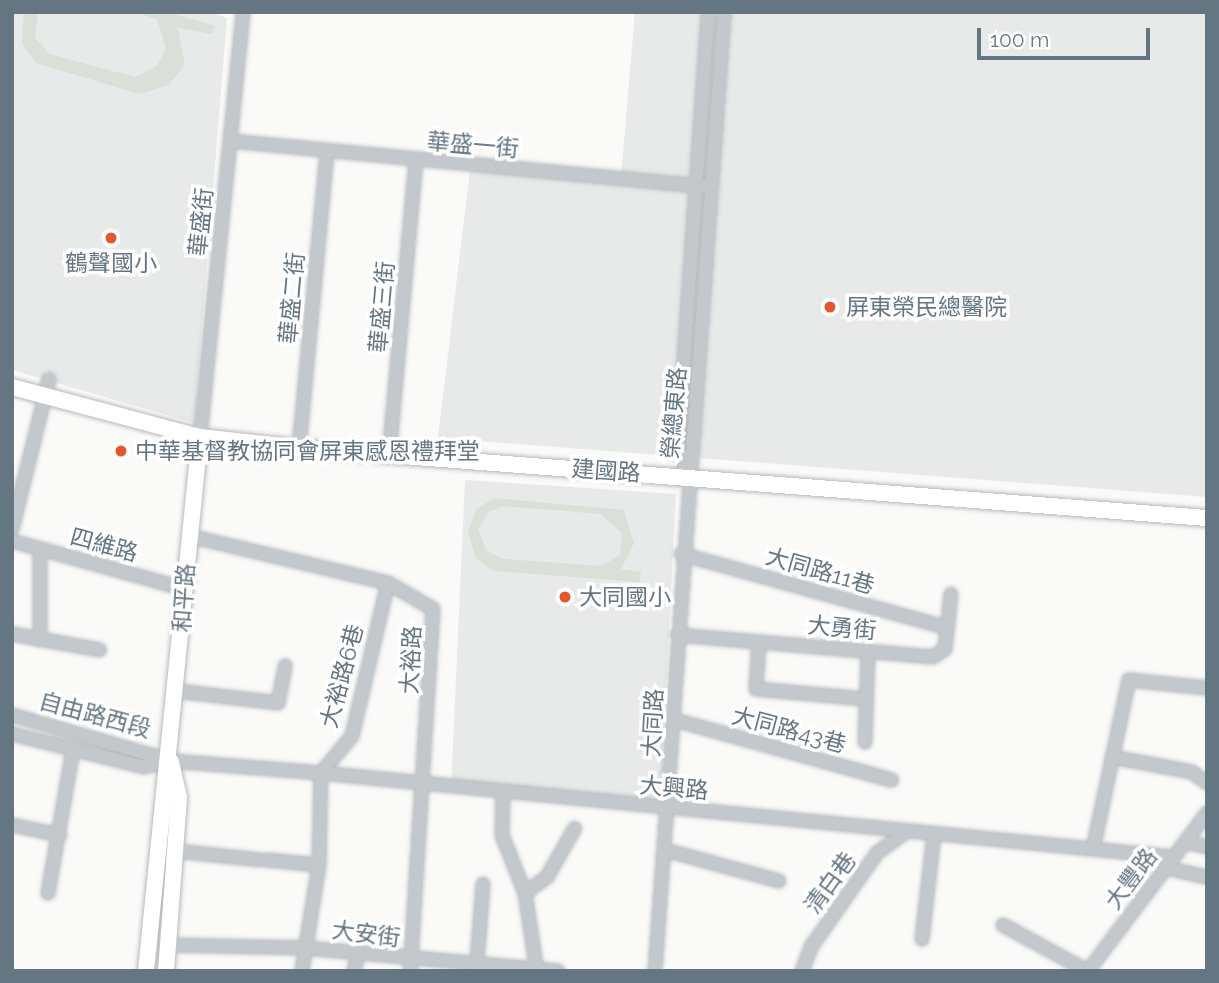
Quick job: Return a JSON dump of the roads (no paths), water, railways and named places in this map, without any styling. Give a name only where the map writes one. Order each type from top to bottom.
[{"type":"main road","name":"建國路","points":[[12,387],[200,436],[299,448],[1207,518]]},
{"type":"main road","name":"和平路","points":[[146,971],[160,794],[171,761],[200,436]]},
{"type":"main road","name":"和平路","points":[[166,971],[179,797],[171,761]]},
{"type":"street","name":"華盛街","points":[[200,436],[243,12]]},
{"type":"street","name":"榮總東路","points":[[688,477],[678,446],[708,12]]},
{"type":"street","name":"榮總東路","points":[[688,477],[704,298],[724,12]]},
{"type":"street","points":[[702,102],[718,103]]},
{"type":"street","name":"華盛一街","points":[[231,141],[416,161],[711,187]]},
{"type":"street","name":"華盛二街","points":[[299,448],[327,152]]},
{"type":"street","name":"華盛三街","points":[[389,456],[416,161]]},
{"type":"street","points":[[688,297],[704,298]]},
{"type":"street","points":[[12,529],[49,379]]},
{"type":"street","name":"大同路","points":[[655,971],[675,720],[681,554],[688,477]]},
{"type":"street","name":"大裕路","points":[[189,536],[388,583],[428,603],[436,619],[410,966]]},
{"type":"street","name":"四維路","points":[[12,541],[185,589]]},
{"type":"street","points":[[40,550],[40,640]]},
{"type":"street","name":"大同路11巷","points":[[681,554],[947,628]]},
{"type":"street","name":"大裕路6巷","points":[[321,773],[352,736],[388,583]]},
{"type":"street","name":"大勇街","points":[[677,635],[933,657],[945,649],[951,594]]},
{"type":"street","points":[[12,634],[100,650]]},
{"type":"street","points":[[759,642],[756,689],[866,699]]},
{"type":"street","points":[[864,742],[868,652]]},
{"type":"street","points":[[177,691],[278,703],[285,666]]},
{"type":"street","points":[[1093,849],[1129,680],[1207,688]]},
{"type":"street","name":"自由路西段","points":[[12,715],[171,761]]},
{"type":"street","name":"大同路43巷","points":[[675,720],[892,780]]},
{"type":"street","name":"自由路西段","points":[[12,734],[144,767],[171,761]]},
{"type":"street","points":[[48,893],[73,750]]},
{"type":"street","points":[[1112,757],[1192,772],[1207,783]]},
{"type":"street","name":"大興路","points":[[171,761],[321,773],[503,795],[1093,849],[1170,863],[1207,877]]},
{"type":"street","points":[[302,971],[319,864],[321,773]]},
{"type":"street","points":[[503,795],[502,835],[525,893],[537,969]]},
{"type":"street","name":"大豐路","points":[[1088,971],[1207,813]]},
{"type":"street","points":[[12,825],[60,835]]},
{"type":"street","points":[[525,893],[547,877],[575,828]]},
{"type":"street","name":"清白巷","points":[[802,971],[811,947],[877,853],[907,831]]},
{"type":"street","points":[[922,939],[934,834]]},
{"type":"street","points":[[1186,842],[1207,846]]},
{"type":"street","points":[[665,850],[779,881]]},
{"type":"street","points":[[175,851],[319,864]]},
{"type":"street","points":[[477,962],[483,884]]},
{"type":"street","points":[[1003,925],[1088,971]]},
{"type":"street","name":"大安街","points":[[168,945],[306,948],[358,954],[410,966],[477,962],[558,971]]},
{"type":"street","points":[[354,971],[358,954]]},
{"type":"place","name":"鶴聲國小","points":[[111,238]]},
{"type":"place","name":"屏東榮民總醫院","points":[[830,307]]},
{"type":"place","name":"中華基督教協同會屏東感恩禮拜堂","points":[[121,451]]},
{"type":"place","name":"大同國小","points":[[565,597]]}]
